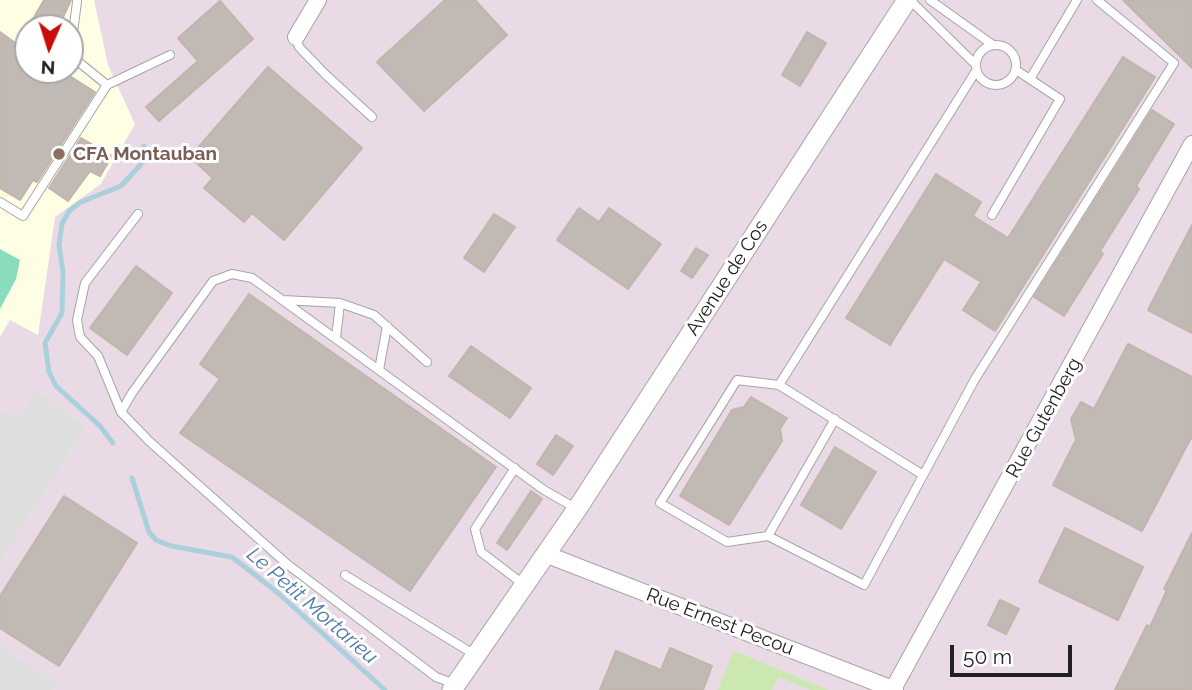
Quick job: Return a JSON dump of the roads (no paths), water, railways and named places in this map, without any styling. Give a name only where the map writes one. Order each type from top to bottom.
[{"type":"street","points":[[296,37],[318,0]]},
{"type":"street","name":"Avenue de Cos","points":[[454,687],[577,509],[909,0]]},
{"type":"street","name":"Rue Gutenberg","points":[[893,690],[1192,144]]},
{"type":"street","name":"Rue Ernest Pecou","points":[[545,554],[893,690]]},
{"type":"lane","points":[[909,0],[976,68],[984,82],[997,86],[1009,81],[1016,70]]},
{"type":"lane","points":[[930,0],[993,45],[1011,51],[1016,70],[1060,99],[992,215]]},
{"type":"lane","points":[[1030,79],[1077,0]]},
{"type":"lane","points":[[923,475],[779,385],[737,380],[660,503],[727,542],[768,536],[864,585],[975,379],[1174,63],[1097,0]]},
{"type":"lane","points":[[77,2],[70,55],[107,85]]},
{"type":"lane","points":[[296,37],[299,47],[372,117]]},
{"type":"lane","points":[[779,385],[976,68],[981,52],[993,45]]},
{"type":"lane","points":[[0,202],[23,216],[107,85],[170,55]]},
{"type":"lane","points":[[138,214],[85,283],[77,320],[80,337],[98,356],[121,412],[149,441],[287,564],[436,677],[454,687]]},
{"type":"lane","points":[[121,412],[213,281],[232,274],[252,278],[515,468],[577,509]]},
{"type":"lane","points":[[283,300],[340,303],[374,315],[427,362]]},
{"type":"lane","points":[[336,338],[340,303]]},
{"type":"lane","points":[[379,370],[387,326]]},
{"type":"lane","points":[[768,536],[835,419]]},
{"type":"lane","points":[[515,468],[475,529],[481,552],[523,584]]},
{"type":"lane","points":[[345,575],[475,655]]},
{"type":"waterway","name":"Le Petit Mortarieu","points":[[113,443],[100,426],[56,386],[49,372],[45,343],[62,313],[63,272],[59,245],[62,224],[69,211],[81,202],[121,186],[144,161],[144,146]]},
{"type":"waterway","name":"Le Petit Mortarieu","points":[[132,478],[149,532],[156,540],[171,546],[232,557],[278,593],[385,690]]},
{"type":"place","name":"CFA Montauban","points":[[59,154]]}]
